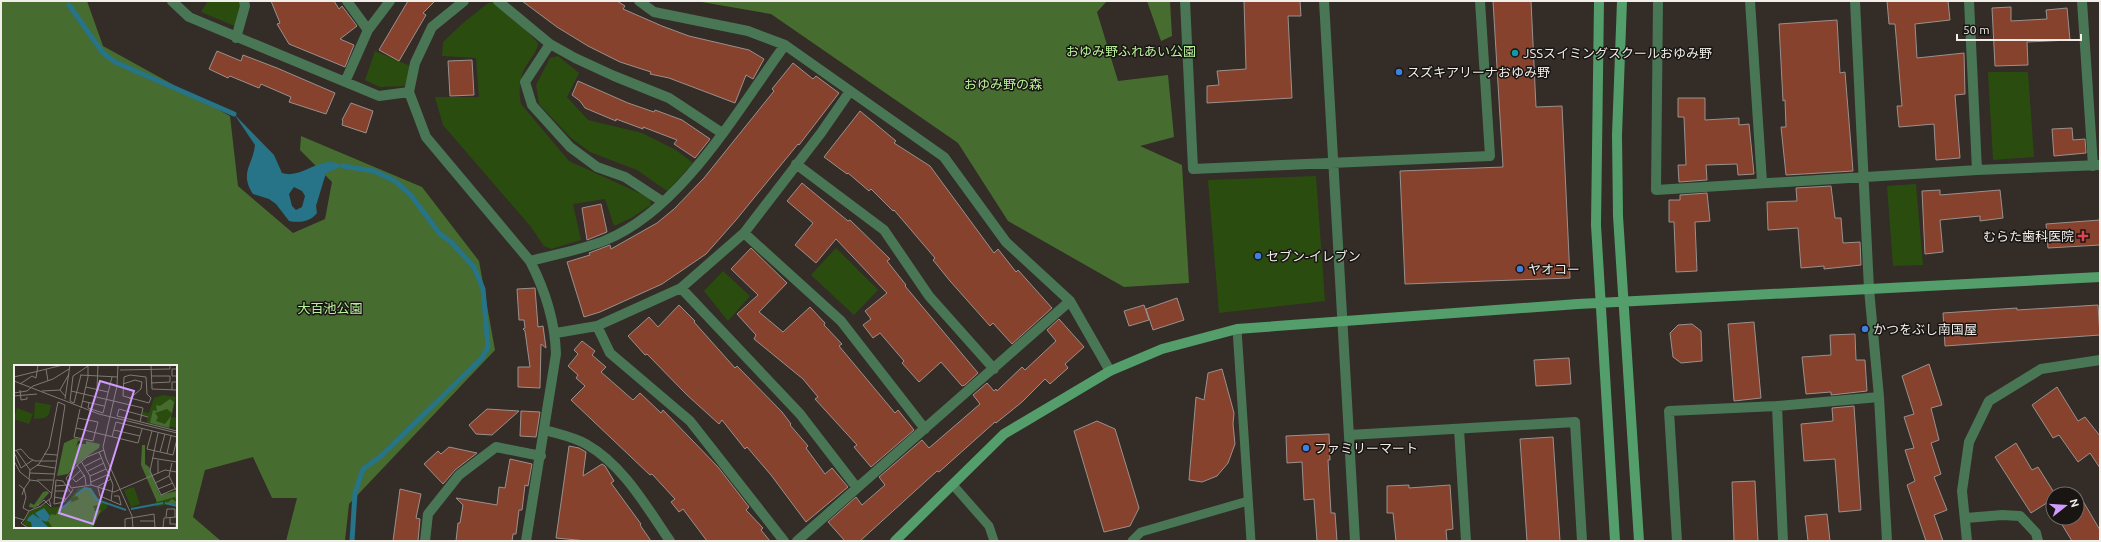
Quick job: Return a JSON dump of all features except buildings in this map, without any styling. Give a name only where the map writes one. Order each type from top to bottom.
[{"type":"street","points":[[172,1],[189,17],[236,38],[379,96],[409,92]]},
{"type":"street","points":[[236,38],[245,6],[244,1]]},
{"type":"street","points":[[347,1],[368,30]]},
{"type":"street","points":[[346,82],[368,30],[390,1]]},
{"type":"street","points":[[498,1],[550,44],[575,58],[614,76],[669,98],[722,133]]},
{"type":"street","points":[[639,1],[654,12],[748,31],[785,45],[944,157],[1006,242],[1070,301],[1110,371]]},
{"type":"street","points":[[1185,1],[1193,169],[1490,156],[1480,1]]},
{"type":"street","points":[[1324,1],[1355,541]]},
{"type":"street","points":[[1599,1],[1596,226],[1615,541]]},
{"type":"street","points":[[1622,1],[1617,135],[1618,216],[1639,541]]},
{"type":"street","points":[[1658,1],[1656,190],[1762,182],[1864,178],[1977,170],[2096,166],[2082,1]]},
{"type":"street","points":[[1750,1],[1762,182]]},
{"type":"street","points":[[1855,1],[1869,290],[1879,397],[1887,541]]},
{"type":"street","points":[[1977,170],[1969,1],[1979,1]]},
{"type":"street","points":[[462,2],[432,27],[414,62],[409,92],[426,137],[530,261],[542,284],[556,333],[556,354],[526,541]]},
{"type":"street","points":[[550,44],[525,82],[532,105],[570,147],[597,167],[625,177],[663,202]]},
{"type":"street","points":[[530,261],[606,240],[647,216],[693,172],[785,45]]},
{"type":"street","points":[[556,333],[597,326],[681,288],[744,233],[850,91]]},
{"type":"street","points":[[796,164],[884,230],[929,296],[994,369]]},
{"type":"street","points":[[744,233],[841,321],[925,430]]},
{"type":"street","points":[[895,541],[1004,434],[1110,371],[1162,349],[1237,328],[1600,303],[2100,277]]},
{"type":"street","points":[[681,288],[795,408],[857,488]]},
{"type":"street","points":[[798,541],[1070,301]]},
{"type":"street","points":[[597,326],[610,353],[690,421],[784,541]]},
{"type":"street","points":[[1967,541],[1966,518],[1962,491],[1969,442],[1989,401],[2041,369],[2100,360]]},
{"type":"street","points":[[1677,541],[1669,411],[1777,406],[1879,397]]},
{"type":"street","points":[[1777,406],[1783,541]]},
{"type":"street","points":[[1349,435],[1575,422],[1582,541]]},
{"type":"street","points":[[1459,429],[1466,541]]},
{"type":"street","points":[[545,430],[584,443],[608,459],[634,489],[670,541]]},
{"type":"street","points":[[425,541],[428,514],[459,475],[496,447],[540,456]]},
{"type":"street","points":[[1966,518],[2002,515],[2020,516],[2036,533],[2038,541]]},
{"type":"lane","points":[[1237,328],[1251,541]]},
{"type":"lane","points":[[953,485],[989,526],[994,541]]},
{"type":"lane","points":[[1132,541],[1142,532],[1248,501]]},
{"type":"green space","name":"大百池公園","points":[[1,1],[87,1],[103,46],[230,116],[238,186],[293,233],[325,219],[332,182],[300,150],[301,136],[422,187],[479,261],[495,350],[349,504],[345,541],[286,541],[297,498],[272,498],[253,457],[205,470],[193,517],[221,541],[1,541]]},
{"type":"green space","points":[[208,1],[244,1],[237,27],[201,12]]},
{"type":"green space","points":[[499,1],[538,43],[536,51],[521,78],[521,104],[569,161],[650,198],[651,205],[631,218],[614,226],[605,199],[573,204],[581,240],[551,249],[544,246],[531,227],[443,125],[435,97],[479,97],[476,58],[442,56],[443,42],[488,3]]},
{"type":"green space","name":"おゆみ野の森","points":[[696,1],[1107,1],[1097,12],[1118,81],[1168,75],[1174,137],[1140,146],[1182,165],[1189,283],[1124,287],[1008,221],[958,143],[771,14]]},
{"type":"green space","points":[[1147,1],[1170,1],[1172,36],[1161,41]]},
{"type":"green space","points":[[375,51],[415,68],[405,86],[380,87],[365,80]]},
{"type":"green space","points":[[558,56],[579,73],[567,97],[588,120],[642,133],[676,150],[693,163],[667,191],[637,170],[590,152],[571,138],[539,104],[536,85],[550,58]]},
{"type":"green space","points":[[1988,72],[2028,72],[2034,157],[1993,160]]},
{"type":"green space","points":[[1316,176],[1325,301],[1219,313],[1208,180]]},
{"type":"green space","points":[[1916,184],[1923,265],[1893,266],[1887,186]]},
{"type":"green space","points":[[836,248],[878,290],[854,315],[811,275]]},
{"type":"green space","points":[[723,271],[750,296],[728,321],[704,291]]},
{"type":"water","points":[[234,114],[274,155],[282,173],[297,173],[328,162],[343,166],[326,173],[316,206],[317,213],[314,216],[304,221],[289,221],[276,204],[269,199],[253,194],[249,187],[247,175],[255,145]],"holes":[[[294,187],[302,191],[305,196],[302,207],[296,210],[292,206],[289,194]]]},
{"type":"waterway","points":[[69,5],[103,53],[115,62],[234,114]]},
{"type":"waterway","points":[[343,166],[374,171],[395,181],[410,194],[440,234],[451,242],[474,267],[483,289],[488,347],[482,358],[380,457],[363,469],[355,493],[352,541]]},
{"type":"place","name":"JSSスイミングスクールおゆみ野","points":[[1515,53]]},
{"type":"place","name":"スズキアリーナおゆみ野","points":[[1399,72]]},
{"type":"place","name":"むらた歯科医院","points":[[2083,236]]},
{"type":"place","name":"セブン-イレブン","points":[[1258,256]]},
{"type":"place","name":"ヤオコー","points":[[1520,269]]},
{"type":"place","name":"かつをぶし南国屋","points":[[1865,329]]},
{"type":"place","name":"ファミリーマート","points":[[1306,448]]},
{"type":"park label","name":"おゆみ野ふれあい公園","points":[[1131,51]]}]
